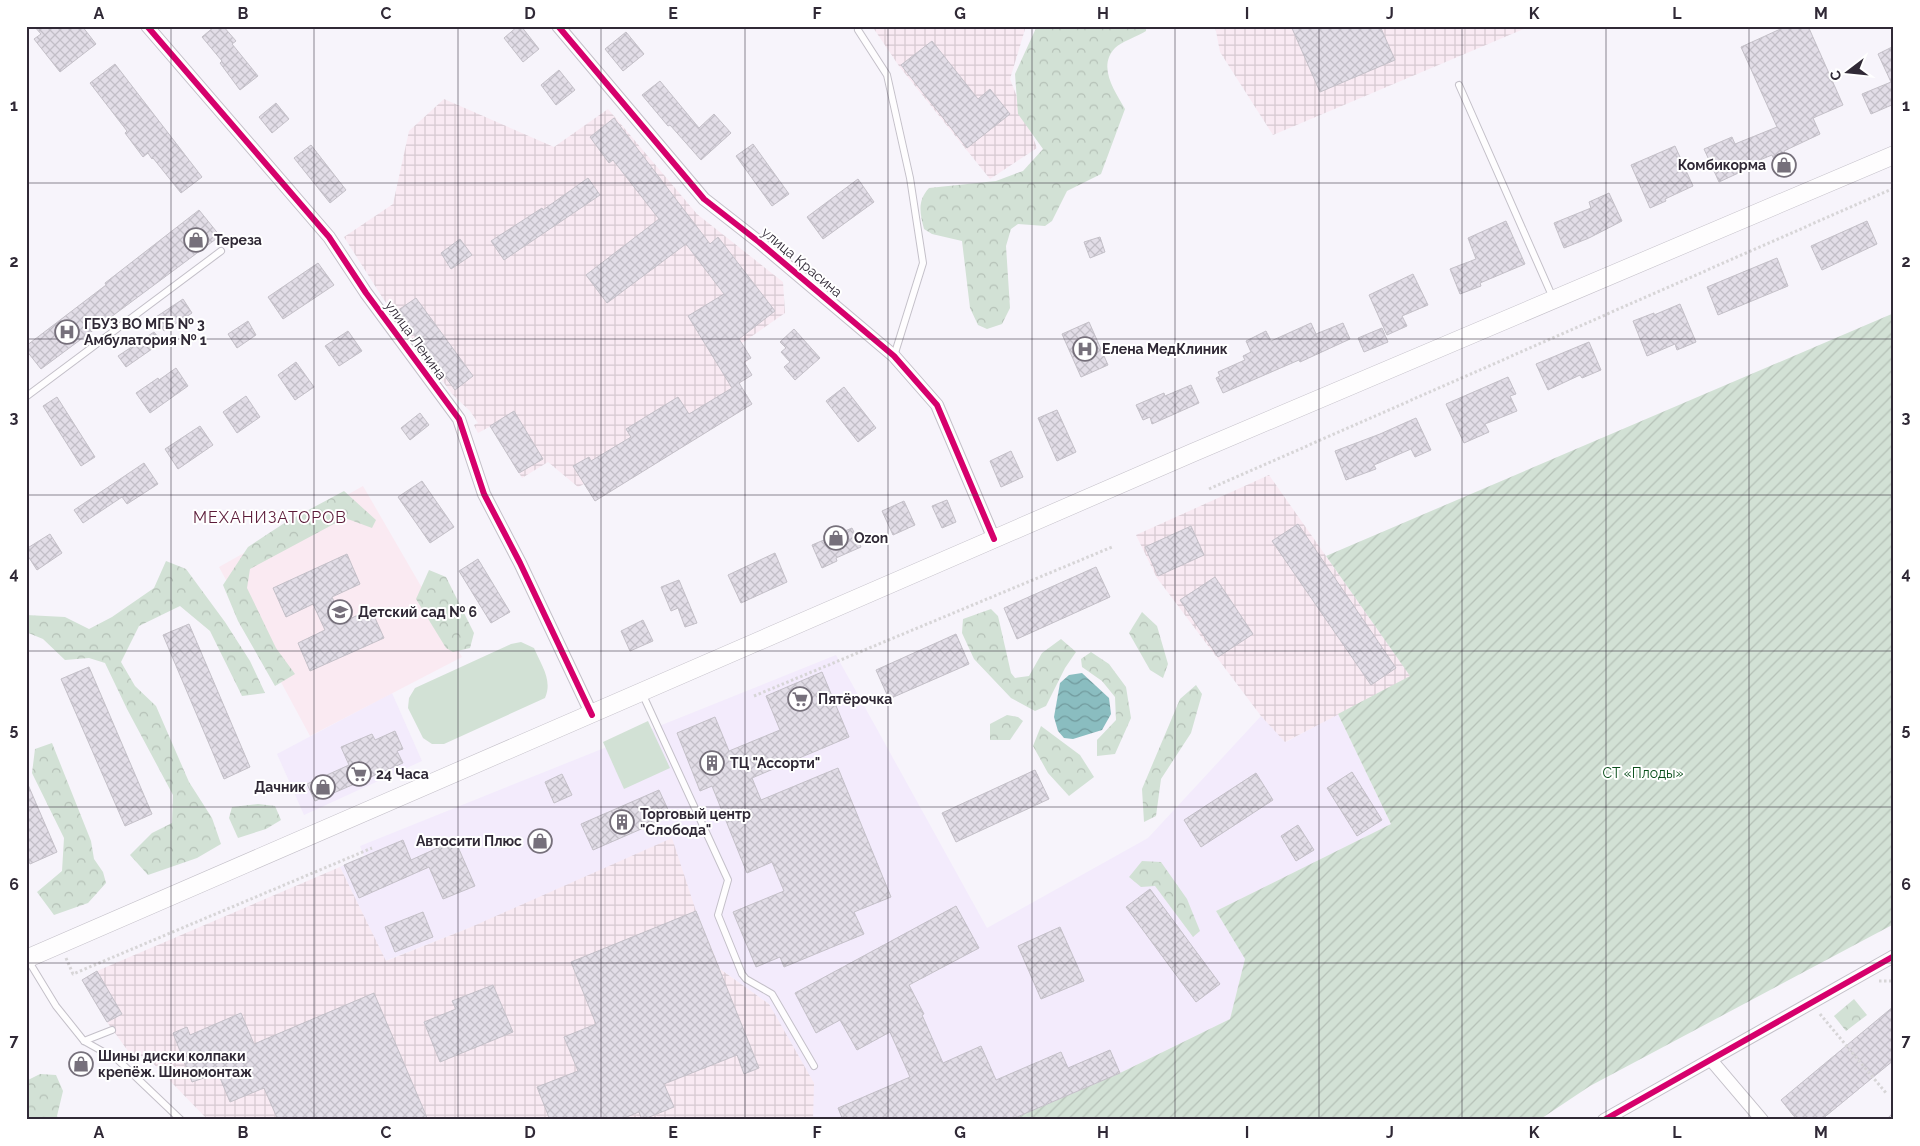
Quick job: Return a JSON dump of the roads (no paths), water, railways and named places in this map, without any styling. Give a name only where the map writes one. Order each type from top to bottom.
[{"type":"main road","points":[[27,959],[994,539],[1894,155]]},
{"type":"street","name":"улица Ленина","points":[[147,26],[329,237],[366,293],[459,419],[484,494],[520,563],[592,715]]},
{"type":"street","name":"улица Красина","points":[[558,26],[704,199],[759,242],[894,356],[937,406],[994,539]]},
{"type":"street","points":[[1604,1120],[1894,956]]},
{"type":"street","points":[[1711,1060],[1762,1120]]},
{"type":"lane","points":[[858,30],[887,75],[910,178],[923,264],[894,356]]},
{"type":"lane","points":[[1459,85],[1553,299]]},
{"type":"lane","points":[[26,394],[27,396],[221,252]]},
{"type":"lane","points":[[642,693],[728,880],[718,915],[742,974],[746,979],[772,994],[814,1066]]},
{"type":"lane","points":[[27,959],[56,1006],[84,1041],[118,1060],[181,1120]]},
{"type":"lane","points":[[84,1041],[112,1030]]},
{"type":"water","points":[[1082,673],[1109,698],[1111,714],[1102,730],[1073,739],[1064,738],[1058,731],[1054,717],[1060,683],[1069,675]]},
{"type":"place","name":"Комбикорма","points":[[1784,165]]},
{"type":"place","name":"Тереза","points":[[196,240]]},
{"type":"place","name":"ГБУЗ ВО МГБ № 3 Амбулатория № 1","points":[[67,332]]},
{"type":"place","name":"Елена МедКлиник","points":[[1085,349]]},
{"type":"place","name":"Ozon","points":[[836,538]]},
{"type":"place","name":"Детский сад № 6","points":[[340,612]]},
{"type":"place","name":"Пятёрочка","points":[[800,699]]},
{"type":"place","name":"ТЦ \"Ассорти\"","points":[[712,763]]},
{"type":"place","name":"24 Часа","points":[[359,774]]},
{"type":"place","name":"Дачник","points":[[323,787]]},
{"type":"place","name":"Торговый центр \"Слобода\"","points":[[622,822]]},
{"type":"place","name":"Автосити Плюс","points":[[540,841]]},
{"type":"place","name":"Шины диски колпаки крепёж. Шиномонтаж","points":[[81,1064]]},
{"type":"district","name":"МЕХАНИЗАТОРОВ","points":[[270,517]]},
{"type":"park label","name":"СТ «Плоды»","points":[[1643,773]]}]
